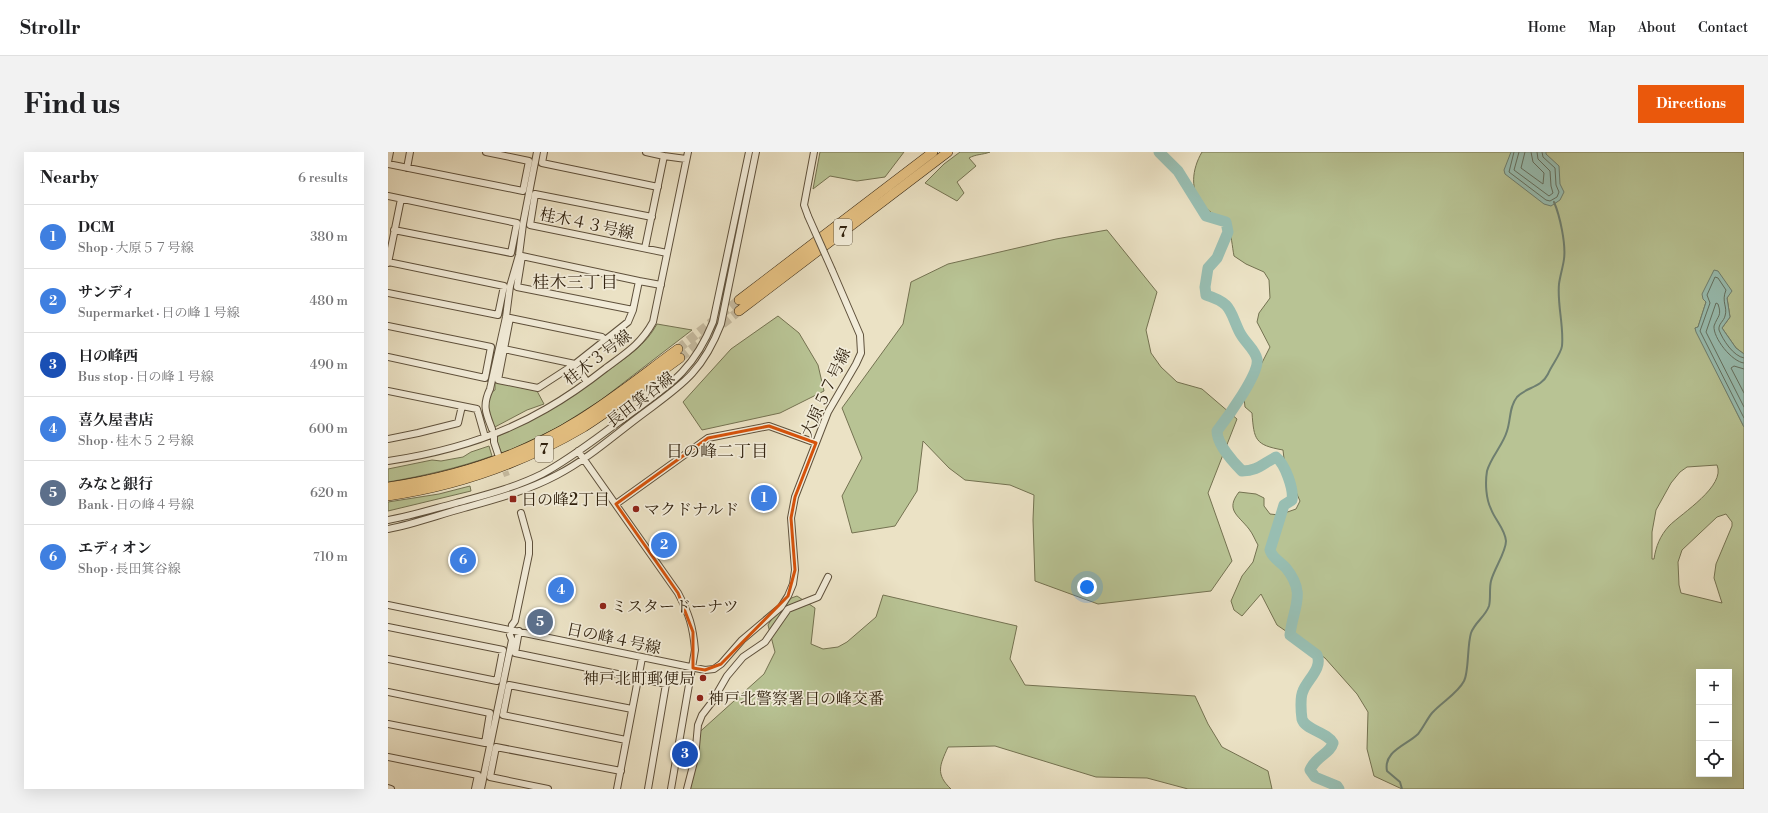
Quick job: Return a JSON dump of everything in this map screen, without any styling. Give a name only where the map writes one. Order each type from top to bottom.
[{"type":"highway","name":"7","points":[[738,300],[933,152]]},
{"type":"highway","name":"7","points":[[739,311],[948,152]]},
{"type":"highway","name":"7","points":[[388,487],[447,476],[517,452],[543,440],[579,420],[679,354],[584,427],[518,461],[482,475],[449,484],[388,496]]},
{"type":"street","points":[[390,152],[388,163],[523,191],[529,161],[486,152]]},
{"type":"street","points":[[407,168],[410,152]]},
{"type":"street","points":[[492,429],[484,405],[490,389],[506,317],[510,286],[519,255],[523,224],[538,152]]},
{"type":"street","points":[[544,152],[542,163],[658,187]]},
{"type":"street","points":[[646,152],[686,160]]},
{"type":"street","name":"桂木３号線","points":[[388,461],[425,456],[485,437],[546,410],[587,382],[635,346],[646,335],[653,322],[688,152]]},
{"type":"street","name":"長田箕谷線","points":[[388,520],[508,488],[541,474],[578,451],[669,386],[682,374],[695,358],[706,340],[713,322],[719,301],[749,152]]},
{"type":"street","name":"長田箕谷線","points":[[388,529],[418,523],[463,508],[509,496],[553,477],[583,459],[687,381],[703,361],[714,341],[720,324],[756,152]]},
{"type":"street","name":"大原５７号線","points":[[693,668],[705,670],[714,669],[721,664],[742,640],[781,607],[788,596],[793,584],[794,570],[791,518],[795,497],[828,412],[856,364],[860,353],[860,335],[804,205],[814,152]]},
{"type":"street","points":[[644,248],[652,217],[664,156]]},
{"type":"street","name":"桂木４３号線","points":[[652,217],[535,194],[530,225],[667,253]]},
{"type":"street","points":[[388,196],[517,223],[510,253],[394,230]]},
{"type":"street","points":[[388,293],[498,315],[504,286],[388,263],[401,199]]},
{"type":"street","points":[[633,310],[517,287],[522,256],[660,285]]},
{"type":"street","points":[[606,340],[602,337],[510,318],[498,380],[538,388],[575,364],[606,340],[628,322],[633,310],[639,281]]},
{"type":"street","points":[[388,326],[492,347],[485,378],[388,357]]},
{"type":"street","points":[[504,349],[575,364],[587,382]]},
{"type":"street","points":[[388,391],[477,409],[485,437]]},
{"type":"street","points":[[388,439],[458,423],[462,406]]},
{"type":"street","points":[[616,504],[708,438],[769,426],[816,443]]},
{"type":"street","points":[[494,436],[494,442],[498,454]]},
{"type":"street","points":[[578,451],[678,593],[689,614],[695,650],[671,789]]},
{"type":"street","points":[[512,625],[515,621],[529,554],[529,542],[521,513]]},
{"type":"street","points":[[688,786],[694,758],[698,725],[702,715],[731,671],[743,657],[765,642],[775,625],[788,609],[818,597],[828,577]]},
{"type":"street","name":"日の峰４号線","points":[[388,605],[693,668]]},
{"type":"street","points":[[770,617],[775,625]]},
{"type":"street","points":[[388,627],[503,650],[497,681],[388,659]]},
{"type":"street","points":[[519,632],[515,653],[666,684],[648,789]]},
{"type":"street","points":[[481,789],[512,640],[510,635]]},
{"type":"street","points":[[618,789],[620,771],[642,658]]},
{"type":"street","points":[[626,740],[503,715],[509,685],[632,709]]},
{"type":"street","points":[[388,692],[490,713],[484,743],[388,724]]},
{"type":"street","points":[[548,789],[490,777],[496,747],[620,771]]},
{"type":"street","points":[[388,757],[478,775],[475,789]]},
{"type":"highlighted area","points":[[769,426],[816,443],[795,497],[791,518],[795,570],[788,596],[721,664],[705,670],[693,668],[693,632],[678,593],[616,504],[708,438]]},
{"type":"green space","points":[[820,152],[904,152],[885,177],[857,181],[830,176],[813,189]]},
{"type":"green space","points":[[960,152],[990,152],[969,158],[976,166],[957,182],[964,193],[957,201],[925,183],[944,164]]},
{"type":"green space","points":[[1202,152],[1744,152],[1744,354],[1736,348],[1722,328],[1730,317],[1727,298],[1729,294],[1706,302],[1698,327],[1695,328],[1744,427],[1744,789],[1402,789],[1374,776],[1367,749],[1368,712],[1357,694],[1325,658],[1277,625],[1261,594],[1242,616],[1234,610],[1231,601],[1242,576],[1253,562],[1258,545],[1250,531],[1237,516],[1233,508],[1233,503],[1239,492],[1256,494],[1264,498],[1264,506],[1270,514],[1279,515],[1296,509],[1300,501],[1285,467],[1283,450],[1267,446],[1258,440],[1255,435],[1252,413],[1245,407],[1244,398],[1270,347],[1257,322],[1259,313],[1270,298],[1269,280],[1264,272],[1246,264],[1234,256],[1229,230],[1222,221],[1207,209],[1196,194],[1194,187],[1194,173]],"holes":[[[1717,465],[1718,473],[1715,482],[1709,490],[1692,507],[1669,526],[1659,541],[1654,559],[1652,559],[1652,532],[1656,510],[1671,483],[1680,472],[1687,467]],[[1726,514],[1732,522],[1732,526],[1716,564],[1714,578],[1722,603],[1681,593],[1679,585],[1678,562],[1682,550],[1717,517]]]},
{"type":"green space","points":[[1107,230],[1157,292],[1146,330],[1151,353],[1161,367],[1177,382],[1202,389],[1237,419],[1208,493],[1232,561],[1211,591],[1098,604],[1035,581],[1033,520],[1034,495],[1010,485],[965,480],[949,468],[923,441],[917,491],[895,526],[852,533],[842,496],[862,458],[842,408],[903,324],[911,282],[948,264],[1056,239]]},
{"type":"green space","points":[[778,316],[799,333],[818,365],[824,391],[780,413],[702,430],[683,402],[731,349]]},
{"type":"green space","points":[[657,324],[692,330],[601,400],[557,428],[502,454],[496,437],[540,415],[595,380],[642,345]]},
{"type":"green space","points":[[495,382],[537,391],[544,404],[527,410],[493,428],[487,412],[490,393],[495,390]]},
{"type":"green space","points":[[489,446],[492,456],[440,471],[388,482],[388,469],[432,460],[441,461],[463,457],[471,452]]},
{"type":"green space","points":[[470,486],[471,491],[388,511],[388,502],[439,494]]},
{"type":"green space","points":[[883,595],[1017,626],[1010,659],[1025,685],[1195,696],[1208,724],[1222,747],[1268,771],[1272,789],[1188,789],[1147,778],[1096,777],[995,746],[948,747],[940,769],[943,779],[951,789],[686,789],[694,737],[764,674],[775,652],[768,625],[783,601],[797,596],[815,608],[811,644],[823,649],[838,647],[847,642],[876,617]]},
{"type":"water","points":[[1511,152],[1546,152],[1546,154],[1559,166],[1560,184],[1564,192],[1560,200],[1551,206],[1544,204],[1505,174],[1504,170]]},
{"type":"water","points":[[1714,270],[1718,271],[1732,291],[1727,298],[1730,317],[1722,328],[1736,348],[1744,354],[1744,427],[1695,328],[1698,327],[1706,302],[1703,299],[1702,294]]},
{"type":"waterway","points":[[1159,152],[1178,171],[1206,216],[1226,222],[1228,232],[1217,258],[1208,268],[1205,287],[1206,295],[1225,304],[1231,312],[1241,335],[1256,355],[1257,366],[1248,385],[1217,431],[1226,452],[1242,471],[1252,470],[1276,457],[1283,465],[1288,477],[1292,490],[1292,500],[1284,505],[1270,550],[1275,558],[1286,568],[1296,586],[1297,601],[1290,635],[1317,655],[1318,660],[1318,665],[1314,674],[1305,687],[1301,697],[1302,719],[1307,726],[1326,736],[1333,743],[1329,750],[1316,761],[1310,770],[1315,777],[1337,786],[1339,789]]},
{"type":"waterway","points":[[1402,789],[1400,782],[1387,771],[1389,758],[1392,753],[1418,734],[1432,713],[1458,690],[1464,681],[1467,672],[1471,633],[1489,606],[1491,581],[1506,541],[1504,532],[1489,505],[1486,491],[1487,471],[1505,436],[1514,401],[1525,391],[1545,379],[1562,346],[1559,281],[1564,259],[1564,246],[1560,222],[1554,202]]},
{"type":"tunnel","points":[[678,349],[739,300]]},
{"type":"tunnel","points":[[680,358],[739,311]]},
{"type":"tunnel","points":[[502,463],[507,476]]},
{"type":"place","name":"DCM","points":[[764,498]]},
{"type":"place","name":"日の峰2丁目","points":[[513,499]]},
{"type":"place","name":"マクドナルド","points":[[636,509]]},
{"type":"place","name":"サンディ","points":[[664,545]]},
{"type":"place","name":"エディオン","points":[[463,560]]},
{"type":"place","name":"喜久屋書店","points":[[561,590]]},
{"type":"place","name":"ミスタードーナツ","points":[[603,606]]},
{"type":"place","name":"みなと銀行","points":[[540,622]]},
{"type":"place","name":"神戸北町郵便局","points":[[703,678]]},
{"type":"place","name":"神戸北警察署日の峰交番","points":[[700,698]]},
{"type":"place","name":"日の峰西","points":[[685,754]]},
{"type":"district","name":"桂木三丁目","points":[[575,282]]},
{"type":"district","name":"日の峰二丁目","points":[[717,451]]}]
